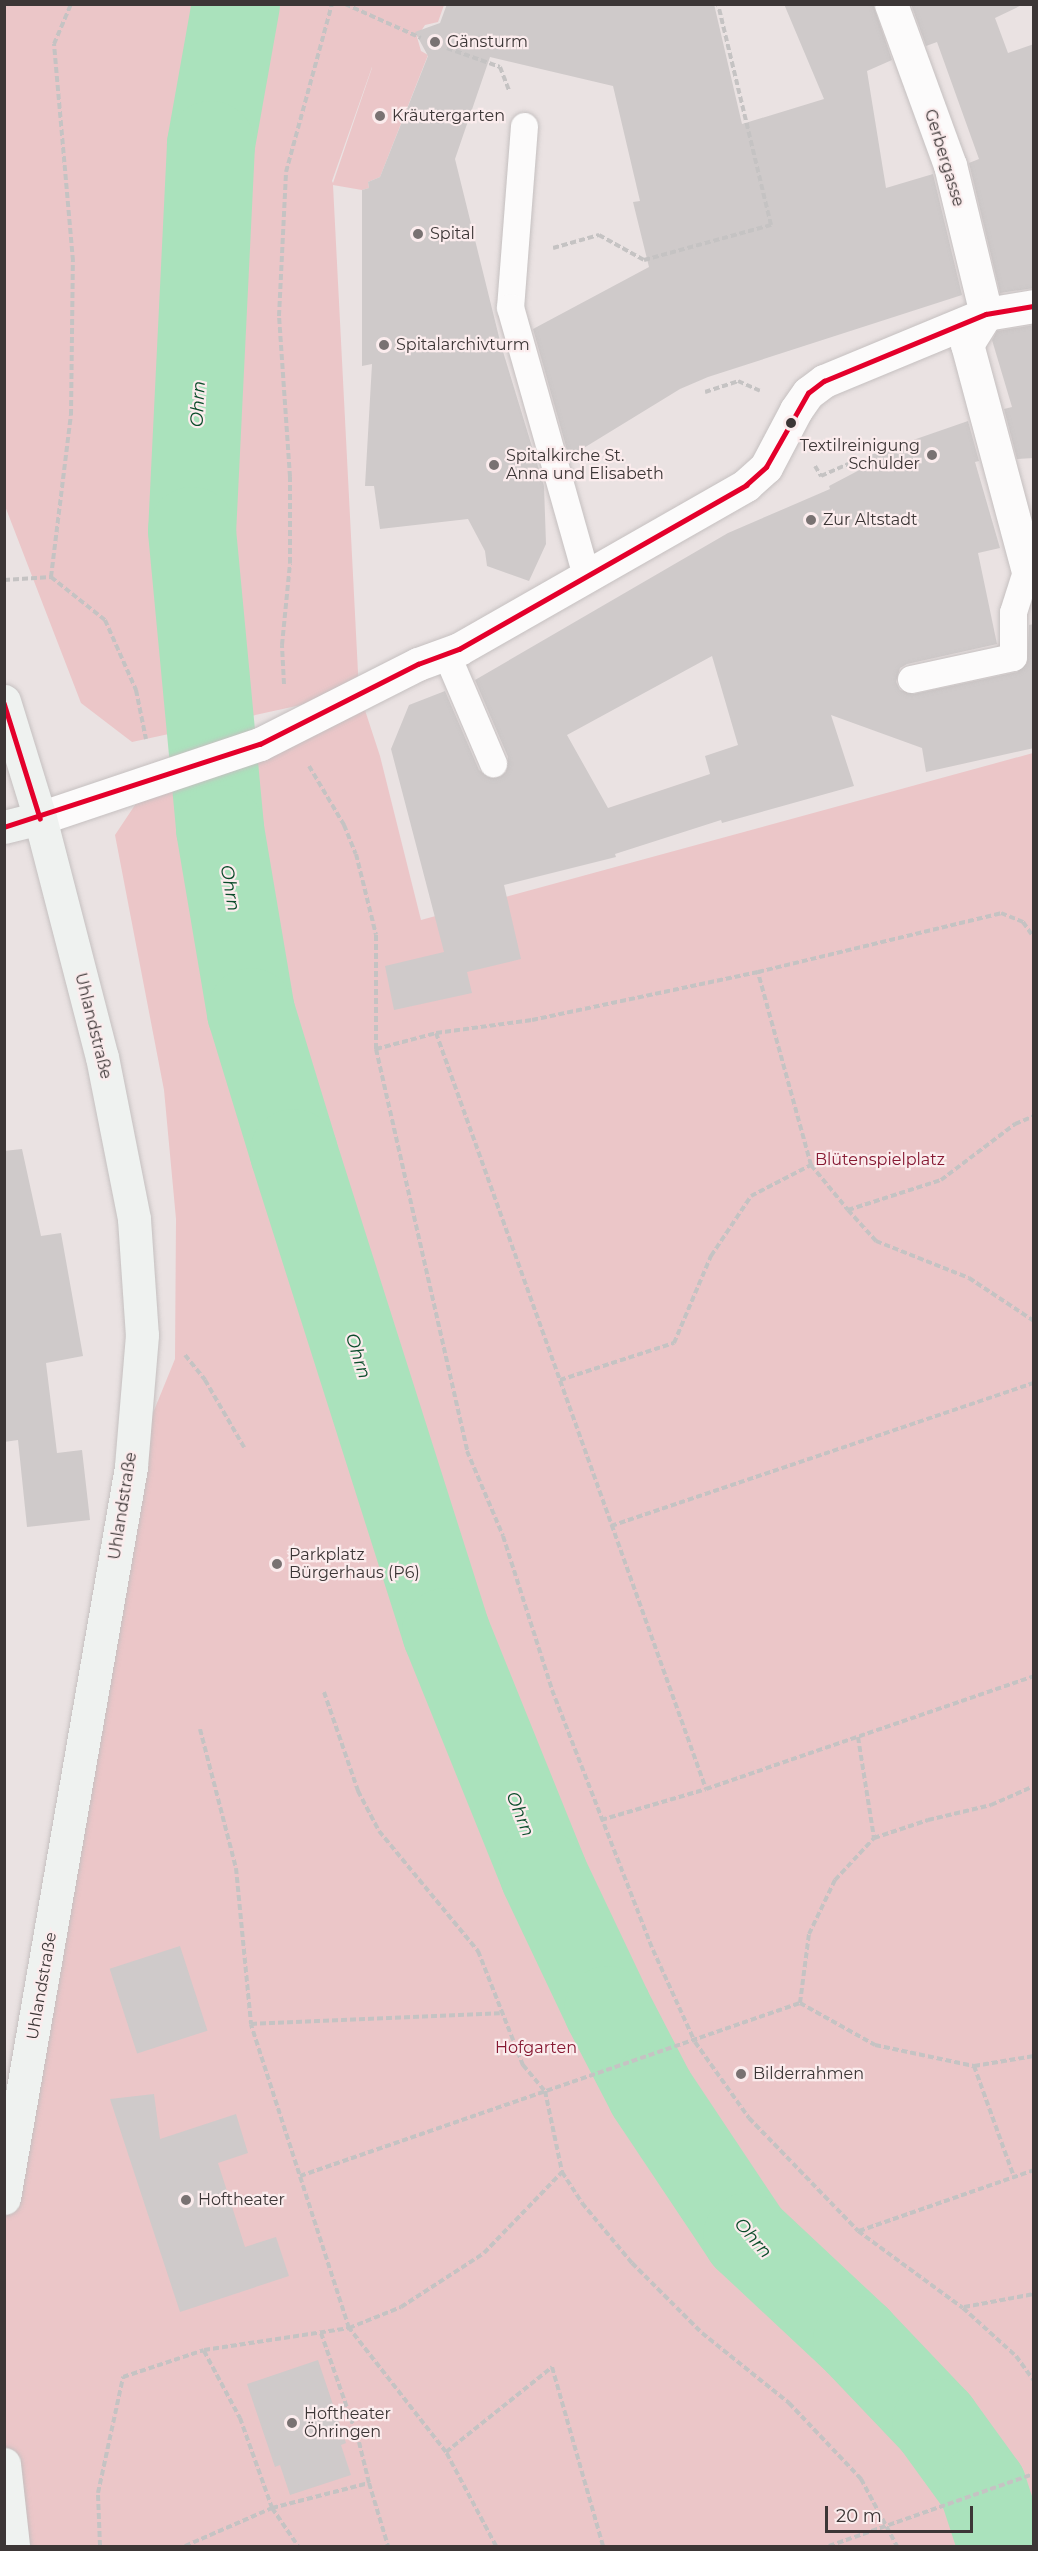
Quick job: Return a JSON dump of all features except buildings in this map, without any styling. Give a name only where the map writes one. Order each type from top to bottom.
[{"type":"main road","name":"Uhlandstraße","points":[[4,701],[40,818],[102,1057],[134,1219],[142,1335],[131,1467],[4,2198]]},
{"type":"main road","points":[[4,827],[40,818]]},
{"type":"main road","points":[[4,2464],[13,2547]]},
{"type":"street","name":"Gerbergasse","points":[[891,4],[950,165],[986,314]]},
{"type":"street","points":[[40,818],[273,736],[446,653],[746,485],[766,467],[804,398],[824,381],[986,314],[1034,306]]},
{"type":"street","points":[[986,314],[967,344],[1027,568]]},
{"type":"lane","points":[[525,126],[510,307],[586,576]]},
{"type":"lane","points":[[911,679],[1013,657],[1013,612],[1027,568]]},
{"type":"lane","points":[[446,653],[493,763]]},
{"type":"path","points":[[51,577],[71,415],[73,261],[54,44],[71,4]]},
{"type":"path","points":[[332,4],[286,172],[279,316],[290,477],[290,563],[273,736],[344,825],[356,854],[376,935],[376,1049],[467,1451],[503,1536],[552,1690],[601,1820],[652,1950],[694,2042],[749,2118],[858,2231],[963,2307],[1016,2356],[1034,2381]]},
{"type":"path","points":[[345,4],[421,38]]},
{"type":"path","points":[[514,259],[598,235],[644,260],[771,225],[718,4]]},
{"type":"path","points":[[447,48],[500,67],[525,126]]},
{"type":"path","points":[[705,392],[738,381],[766,394],[804,398]]},
{"type":"path","points":[[4,580],[51,577],[105,620],[136,690],[159,775]]},
{"type":"path","points":[[376,1049],[436,1033],[532,1020],[758,972],[1001,913],[1023,922],[1034,938]]},
{"type":"path","points":[[758,972],[811,1165],[876,1241],[969,1278],[1034,1321]]},
{"type":"path","points":[[436,1033],[706,1789]]},
{"type":"path","points":[[848,1210],[941,1180],[1015,1124],[1034,1116]]},
{"type":"path","points":[[560,1380],[674,1343],[711,1256],[751,1196],[811,1165]]},
{"type":"path","points":[[142,1335],[179,1348],[205,1380],[244,1447]]},
{"type":"path","points":[[611,1526],[1034,1383]]},
{"type":"path","points":[[601,1820],[706,1789],[1034,1676]]},
{"type":"path","points":[[324,1692],[358,1791],[379,1831],[478,1951],[500,2013],[523,2065],[545,2091],[562,2172],[632,2263],[702,2333],[789,2403],[861,2479],[897,2547]]},
{"type":"path","points":[[200,1729],[236,1868],[251,2024],[349,2328],[446,2452],[496,2547]]},
{"type":"path","points":[[858,1737],[874,1838]]},
{"type":"path","points":[[800,2002],[809,1934],[835,1880],[874,1838],[928,1820],[991,1805],[1034,1786]]},
{"type":"path","points":[[300,2176],[694,2042],[800,2002]]},
{"type":"path","points":[[800,2002],[875,2045],[974,2066],[1034,2056]]},
{"type":"path","points":[[251,2024],[500,2013]]},
{"type":"path","points":[[974,2066],[1014,2177]]},
{"type":"path","points":[[858,2231],[1034,2170]]},
{"type":"path","points":[[100,2547],[98,2493],[123,2377],[204,2350],[349,2328],[402,2307],[484,2253],[562,2172]]},
{"type":"path","points":[[963,2307],[1034,2294]]},
{"type":"path","points":[[321,2333],[388,2547]]},
{"type":"path","points":[[204,2350],[240,2418],[272,2508],[298,2547]]},
{"type":"path","points":[[446,2452],[552,2367],[603,2547]]},
{"type":"path","points":[[829,2547],[886,2523],[1034,2474]]},
{"type":"path","points":[[185,2547],[272,2508],[369,2483]]},
{"type":"green space","name":"Hofgarten","points":[[4,5],[444,5],[438,22],[425,25],[417,37],[421,51],[428,55],[380,177],[368,182],[369,188],[362,190],[333,185],[359,692],[380,756],[421,920],[1033,753],[1033,2546],[13,2546],[4,2464],[4,2198],[131,1467],[175,1359],[176,1219],[164,1090],[115,835],[139,799],[356,693],[132,742],[81,703],[5,506]],"holes":[[[372,67],[333,183],[332,181]]]},
{"type":"waterway","name":"Ohrn","points":[[236,4],[211,145],[192,531],[220,829],[251,1012],[446,1632],[544,1875],[608,2010],[651,2093],[747,2237],[857,2340],[936,2423],[983,2488],[1002,2546]]},
{"type":"transit line","points":[[4,827],[260,744],[418,664],[459,649],[746,485],[766,467],[808,393],[824,381],[986,314],[1034,306]]},
{"type":"transit line","points":[[4,703],[40,818]]},
{"type":"place","name":"Gänsturm","points":[[435,42]]},
{"type":"place","name":"Kräutergarten","points":[[380,116]]},
{"type":"place","name":"Spital","points":[[418,234]]},
{"type":"place","name":"Spitalarchivturm","points":[[384,345]]},
{"type":"place","name":"Textilreinigung Schulder","points":[[932,455]]},
{"type":"place","name":"Spitalkirche St. Anna und Elisabeth","points":[[494,465]]},
{"type":"place","name":"Zur Altstadt","points":[[811,520]]},
{"type":"place","name":"Parkplatz Bürgerhaus (P6)","points":[[277,1564]]},
{"type":"place","name":"Bilderrahmen","points":[[741,2074]]},
{"type":"place","name":"Hoftheater","points":[[186,2200]]},
{"type":"place","name":"Hoftheater Öhringen","points":[[292,2423]]},
{"type":"park label","name":"Blütenspielplatz","points":[[880,1160]]}]
